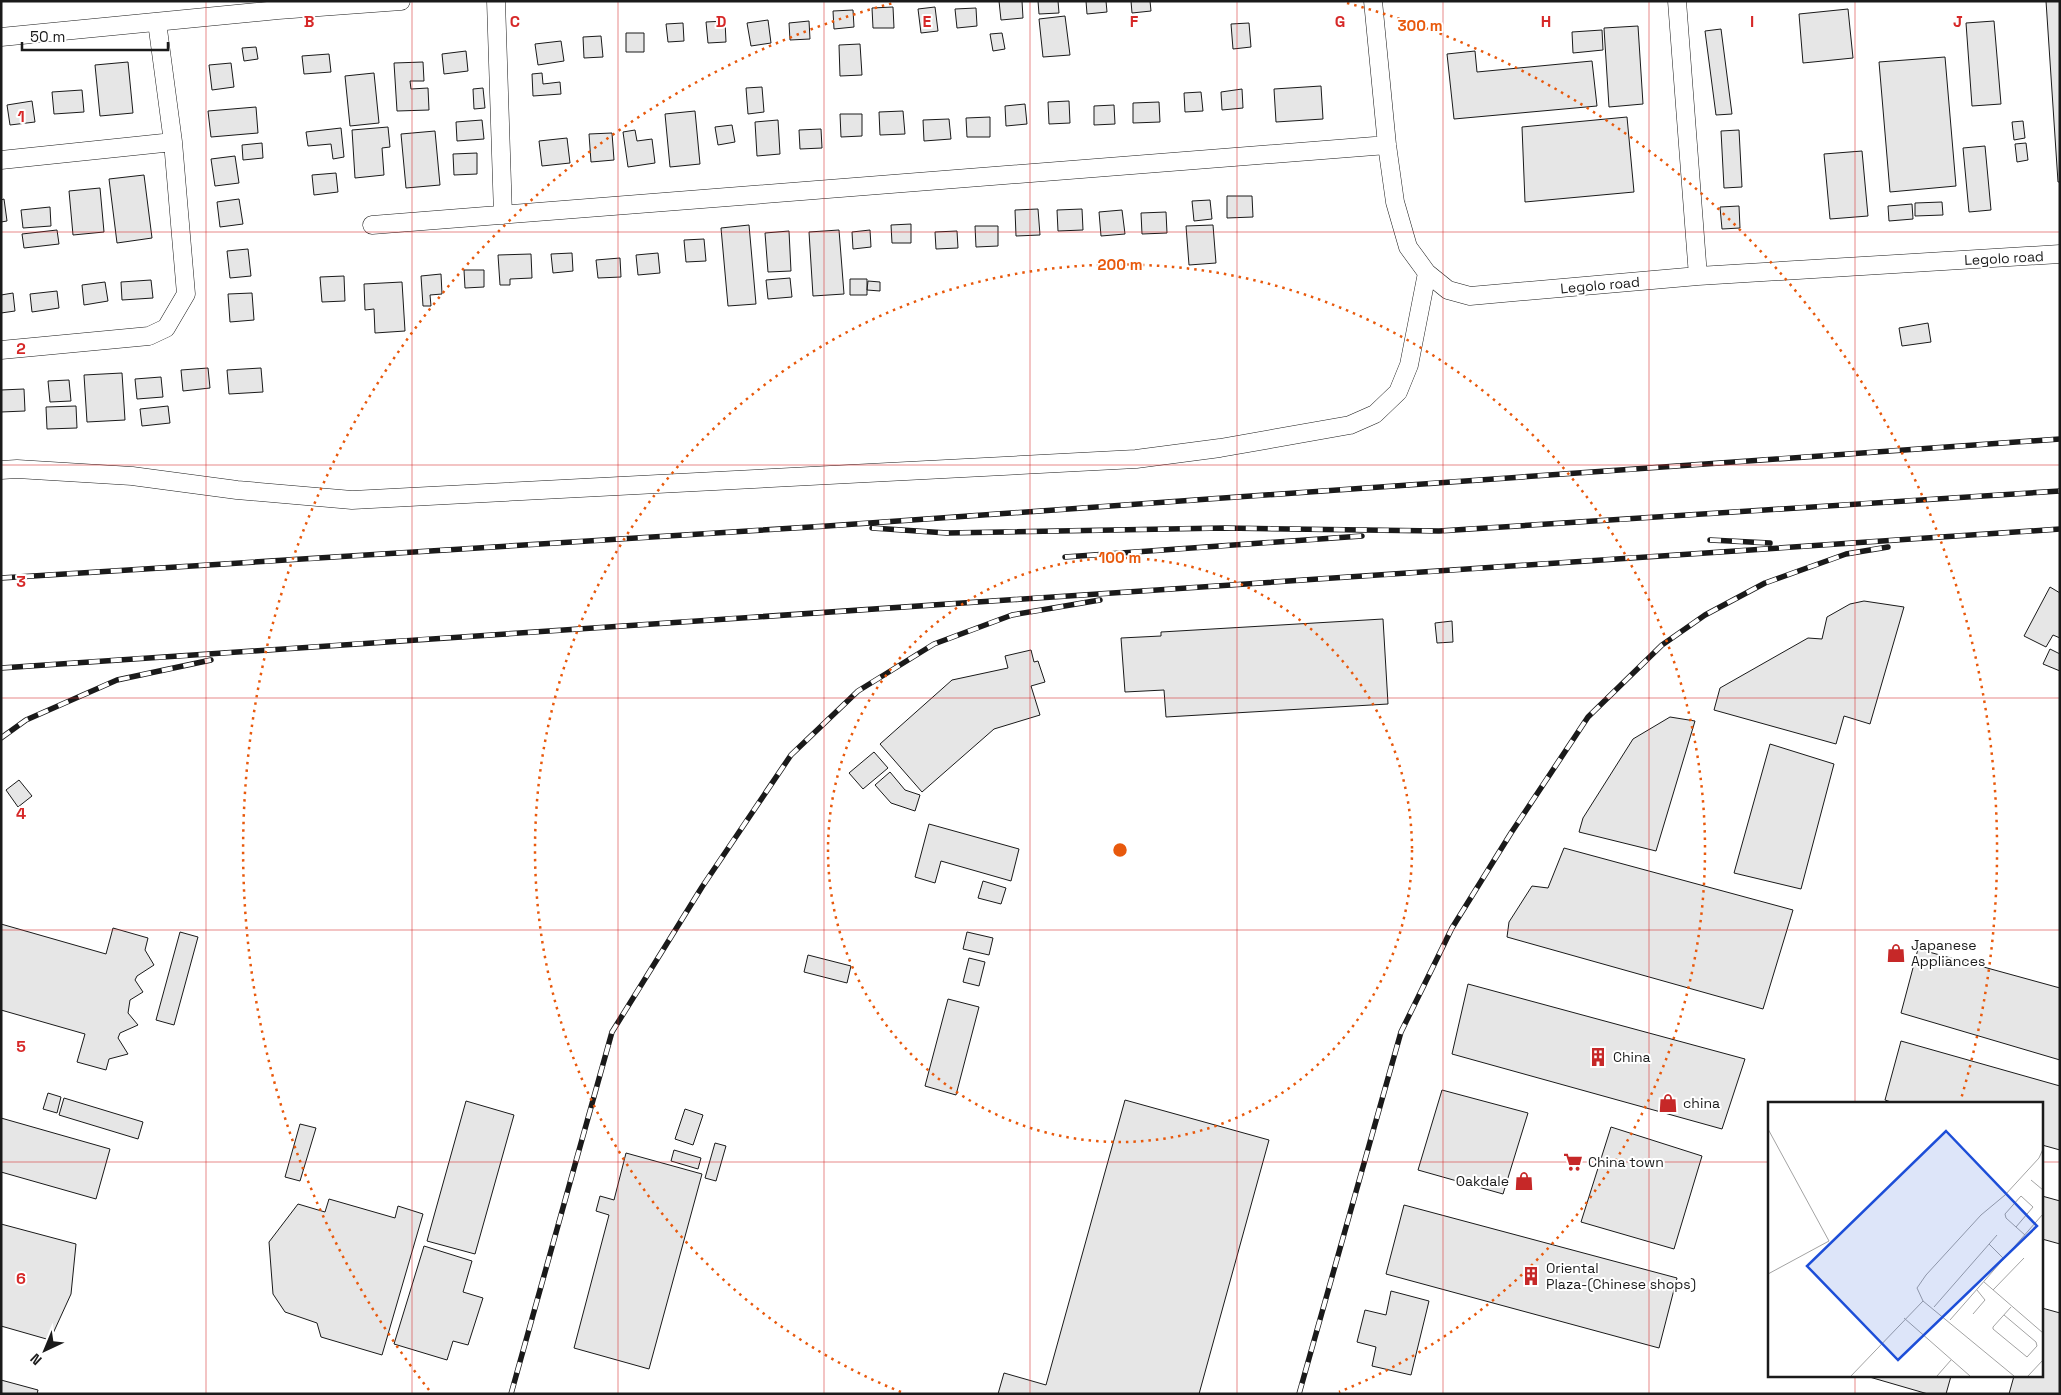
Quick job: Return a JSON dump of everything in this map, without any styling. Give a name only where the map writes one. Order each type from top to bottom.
[{"type":"street","points":[[1,37],[278,10],[401,1]]},
{"type":"street","points":[[496,1],[503,216]]},
{"type":"street","name":"Legolo road","points":[[1373,1],[1387,144],[1395,202],[1408,247],[1427,273],[1448,290],[1470,296],[1698,276],[2060,254]]},
{"type":"street","points":[[1677,1],[1698,276]]},
{"type":"street","points":[[1,350],[150,336],[166,328],[186,294],[173,142],[156,22]]},
{"type":"street","points":[[1,160],[173,142]]},
{"type":"street","points":[[372,225],[1387,144]]},
{"type":"street","points":[[1,470],[17,469],[132,476],[238,490],[352,500],[1136,459],[1220,448],[1350,425],[1376,414],[1398,392],[1408,365],[1427,273]]},
{"type":"building","points":[[999,1],[1022,1],[1023,18],[1001,20]]},
{"type":"building","points":[[1038,1],[1058,1],[1059,13],[1039,14]]},
{"type":"building","points":[[1086,1],[1106,1],[1107,12],[1087,14]]},
{"type":"building","points":[[1131,1],[1150,1],[1151,11],[1132,13]]},
{"type":"building","points":[[2046,1],[2060,1],[2060,182],[2058,182]]},
{"type":"building","points":[[893,7],[894,28],[873,28],[872,8]]},
{"type":"building","points":[[935,7],[938,31],[921,33],[918,9]]},
{"type":"building","points":[[976,8],[977,26],[957,28],[955,9]]},
{"type":"building","points":[[1848,9],[1853,58],[1803,63],[1799,14]]},
{"type":"building","points":[[853,10],[854,27],[834,29],[833,11]]},
{"type":"building","points":[[1065,16],[1070,55],[1043,57],[1039,19]]},
{"type":"building","points":[[768,20],[771,43],[751,46],[747,23]]},
{"type":"building","points":[[725,21],[726,42],[708,43],[706,22]]},
{"type":"building","points":[[809,21],[810,39],[790,40],[789,23]]},
{"type":"building","points":[[1994,21],[2001,104],[1972,106],[1966,23]]},
{"type":"building","points":[[683,23],[684,41],[668,42],[666,24]]},
{"type":"building","points":[[1249,23],[1251,47],[1233,49],[1231,24]]},
{"type":"building","points":[[1638,26],[1643,104],[1609,107],[1604,28]]},
{"type":"building","points":[[1721,29],[1732,114],[1716,115],[1705,31]]},
{"type":"building","points":[[1602,30],[1603,50],[1573,53],[1572,32]]},
{"type":"building","points":[[626,33],[644,33],[644,52],[626,52]]},
{"type":"building","points":[[1002,33],[1005,49],[993,51],[990,34]]},
{"type":"building","points":[[601,36],[603,57],[584,58],[583,37]]},
{"type":"building","points":[[561,41],[564,61],[538,65],[535,44]]},
{"type":"building","points":[[860,44],[862,75],[840,76],[839,45]]},
{"type":"building","points":[[256,47],[258,59],[244,61],[242,48]]},
{"type":"building","points":[[466,51],[468,71],[444,74],[442,54]]},
{"type":"building","points":[[1475,51],[1477,72],[1592,61],[1597,106],[1454,119],[1447,54]]},
{"type":"building","points":[[329,54],[331,72],[304,74],[302,56]]},
{"type":"building","points":[[1945,57],[1956,186],[1890,192],[1879,62]]},
{"type":"building","points":[[128,62],[133,113],[100,116],[95,65]]},
{"type":"building","points":[[423,62],[424,81],[410,81],[411,89],[428,88],[429,110],[397,111],[394,63]]},
{"type":"building","points":[[231,63],[234,87],[212,90],[209,65]]},
{"type":"building","points":[[374,73],[379,123],[350,126],[345,76]]},
{"type":"building","points":[[542,73],[543,84],[560,82],[561,94],[533,96],[532,74]]},
{"type":"building","points":[[1321,86],[1323,119],[1276,122],[1274,89]]},
{"type":"building","points":[[762,87],[764,112],[748,114],[746,88]]},
{"type":"building","points":[[483,88],[485,108],[474,109],[473,89]]},
{"type":"building","points":[[1242,89],[1243,108],[1222,110],[1221,92]]},
{"type":"building","points":[[82,90],[84,112],[54,114],[52,92]]},
{"type":"building","points":[[1201,92],[1203,111],[1185,112],[1184,93]]},
{"type":"building","points":[[32,101],[35,122],[10,125],[7,105]]},
{"type":"building","points":[[1069,101],[1070,123],[1049,124],[1048,102]]},
{"type":"building","points":[[1159,102],[1160,122],[1133,123],[1133,103]]},
{"type":"building","points":[[1025,104],[1027,124],[1006,126],[1005,106]]},
{"type":"building","points":[[1114,105],[1115,124],[1094,125],[1094,106]]},
{"type":"building","points":[[256,107],[258,133],[211,137],[208,111]]},
{"type":"building","points":[[695,111],[700,164],[670,167],[665,114]]},
{"type":"building","points":[[903,111],[905,134],[880,135],[879,112]]},
{"type":"building","points":[[840,114],[862,114],[862,136],[841,137]]},
{"type":"building","points":[[990,117],[990,137],[967,137],[966,118]]},
{"type":"building","points":[[1627,117],[1634,192],[1525,202],[1522,127]]},
{"type":"building","points":[[949,119],[951,139],[924,141],[923,120]]},
{"type":"building","points":[[482,120],[484,139],[457,141],[456,122]]},
{"type":"building","points":[[778,120],[780,154],[757,156],[755,122]]},
{"type":"building","points":[[2023,121],[2025,138],[2014,140],[2012,122]]},
{"type":"building","points":[[732,125],[735,142],[718,145],[715,127]]},
{"type":"building","points":[[388,127],[390,147],[382,148],[384,175],[355,178],[352,130]]},
{"type":"building","points":[[341,128],[344,157],[333,159],[331,144],[308,146],[306,132]]},
{"type":"building","points":[[821,129],[822,148],[800,149],[799,130]]},
{"type":"building","points":[[635,130],[637,141],[652,139],[655,163],[628,167],[623,132]]},
{"type":"building","points":[[1739,130],[1742,187],[1724,188],[1721,131]]},
{"type":"building","points":[[435,131],[440,185],[406,188],[401,134]]},
{"type":"building","points":[[612,133],[614,160],[591,162],[589,134]]},
{"type":"building","points":[[567,138],[570,163],[542,166],[539,141]]},
{"type":"building","points":[[262,143],[263,158],[243,160],[242,145]]},
{"type":"building","points":[[2026,143],[2028,160],[2017,162],[2015,144]]},
{"type":"building","points":[[1985,146],[1991,210],[1969,212],[1963,148]]},
{"type":"building","points":[[1862,151],[1868,216],[1830,219],[1824,154]]},
{"type":"building","points":[[477,153],[477,174],[454,175],[453,154]]},
{"type":"building","points":[[235,156],[239,183],[215,186],[211,159]]},
{"type":"building","points":[[336,173],[338,192],[314,195],[312,175]]},
{"type":"building","points":[[144,175],[152,238],[117,243],[109,179]]},
{"type":"building","points":[[100,188],[104,232],[73,235],[69,191]]},
{"type":"building","points":[[1227,196],[1252,196],[1253,217],[1227,218]]},
{"type":"building","points":[[4,199],[7,221],[1,222],[1,200]]},
{"type":"building","points":[[239,199],[243,224],[220,227],[217,202]]},
{"type":"building","points":[[1210,200],[1212,219],[1194,221],[1192,201]]},
{"type":"building","points":[[1942,202],[1943,215],[1915,216],[1915,203]]},
{"type":"building","points":[[1912,204],[1913,219],[1889,221],[1888,206]]},
{"type":"building","points":[[1739,206],[1740,228],[1722,229],[1720,207]]},
{"type":"building","points":[[50,207],[51,226],[23,228],[21,210]]},
{"type":"building","points":[[1038,209],[1040,235],[1016,236],[1015,210]]},
{"type":"building","points":[[1082,209],[1083,230],[1058,231],[1057,210]]},
{"type":"building","points":[[1122,210],[1125,234],[1101,236],[1099,212]]},
{"type":"building","points":[[1166,212],[1167,233],[1142,234],[1141,213]]},
{"type":"building","points":[[911,224],[911,243],[892,243],[891,225]]},
{"type":"building","points":[[749,225],[756,304],[728,306],[721,228]]},
{"type":"building","points":[[1213,225],[1216,263],[1189,265],[1186,226]]},
{"type":"building","points":[[975,226],[998,226],[998,246],[976,247]]},
{"type":"building","points":[[57,230],[59,244],[24,248],[22,234]]},
{"type":"building","points":[[839,230],[844,294],[813,296],[809,232]]},
{"type":"building","points":[[870,230],[871,247],[853,249],[852,232]]},
{"type":"building","points":[[789,231],[791,271],[768,272],[765,233]]},
{"type":"building","points":[[957,231],[958,248],[936,249],[935,232]]},
{"type":"building","points":[[704,239],[706,261],[686,262],[684,240]]},
{"type":"building","points":[[248,249],[251,276],[230,278],[227,251]]},
{"type":"building","points":[[572,253],[573,271],[553,273],[551,254]]},
{"type":"building","points":[[658,253],[660,273],[638,275],[636,255]]},
{"type":"building","points":[[531,254],[532,278],[510,279],[510,285],[500,285],[498,255]]},
{"type":"building","points":[[620,258],[621,277],[598,278],[596,260]]},
{"type":"building","points":[[464,270],[484,270],[484,287],[465,288]]},
{"type":"building","points":[[441,274],[442,294],[430,295],[431,306],[423,306],[421,276]]},
{"type":"building","points":[[344,276],[345,301],[322,302],[320,277]]},
{"type":"building","points":[[790,278],[792,297],[768,299],[766,280]]},
{"type":"building","points":[[850,279],[867,279],[867,295],[850,295]]},
{"type":"building","points":[[151,280],[153,298],[122,300],[121,282]]},
{"type":"building","points":[[868,281],[880,282],[880,291],[867,290]]},
{"type":"building","points":[[105,282],[108,301],[84,305],[82,285]]},
{"type":"building","points":[[402,282],[405,331],[375,333],[374,309],[365,310],[364,284]]},
{"type":"building","points":[[57,291],[59,308],[32,312],[30,294]]},
{"type":"building","points":[[13,293],[15,311],[1,313],[1,295]]},
{"type":"building","points":[[252,293],[254,320],[230,322],[228,294]]},
{"type":"building","points":[[1928,323],[1931,342],[1902,346],[1899,328]]},
{"type":"building","points":[[208,368],[210,388],[183,391],[181,370]]},
{"type":"building","points":[[261,368],[263,392],[229,394],[227,370]]},
{"type":"building","points":[[122,373],[125,420],[87,422],[84,375]]},
{"type":"building","points":[[161,377],[163,397],[137,399],[135,379]]},
{"type":"building","points":[[69,380],[71,401],[50,402],[48,381]]},
{"type":"building","points":[[24,389],[25,411],[1,412],[1,390]]},
{"type":"building","points":[[76,406],[77,428],[47,429],[46,407]]},
{"type":"building","points":[[168,406],[170,423],[142,426],[140,409]]},
{"type":"building","points":[[2050,587],[2060,593],[2060,638],[2053,635],[2046,647],[2024,636]]},
{"type":"building","points":[[1864,601],[1904,607],[1870,724],[1844,716],[1836,744],[1714,710],[1720,688],[1808,638],[1822,639],[1827,617],[1850,604]]},
{"type":"building","points":[[1383,619],[1388,704],[1166,717],[1164,690],[1125,692],[1121,638],[1161,636],[1161,632]]},
{"type":"building","points":[[1452,621],[1453,642],[1437,643],[1435,623]]},
{"type":"building","points":[[2050,649],[2060,654],[2060,671],[2043,664]]},
{"type":"building","points":[[1031,650],[1034,662],[1038,661],[1045,682],[1031,686],[1040,715],[994,729],[922,792],[880,744],[952,680],[1008,668],[1005,656]]},
{"type":"building","points":[[1670,717],[1695,721],[1656,851],[1579,832],[1583,818],[1633,739]]},
{"type":"building","points":[[1770,744],[1834,764],[1801,889],[1734,873]]},
{"type":"building","points":[[874,752],[888,768],[863,789],[849,773]]},
{"type":"building","points":[[890,772],[905,790],[920,795],[915,811],[891,803],[875,785]]},
{"type":"building","points":[[19,780],[32,796],[18,807],[6,790]]},
{"type":"building","points":[[929,824],[1019,849],[1011,881],[941,861],[935,883],[915,877]]},
{"type":"building","points":[[1564,848],[1793,910],[1763,1009],[1507,937],[1509,922],[1532,886],[1548,888]]},
{"type":"building","points":[[983,881],[1006,888],[1001,904],[978,898]]},
{"type":"building","points":[[1,924],[106,954],[113,928],[148,938],[145,950],[154,965],[137,976],[135,980],[143,992],[130,1000],[128,1013],[138,1025],[120,1033],[118,1038],[128,1054],[109,1059],[106,1070],[77,1062],[85,1034],[1,1010]]},
{"type":"building","points":[[180,932],[198,937],[174,1025],[156,1020]]},
{"type":"building","points":[[967,932],[993,938],[989,955],[963,949]]},
{"type":"building","points":[[1918,949],[2060,988],[2060,1060],[1901,1013]]},
{"type":"building","points":[[808,955],[851,966],[847,983],[804,972]]},
{"type":"building","points":[[969,958],[985,962],[979,986],[963,982]]},
{"type":"building","name":"China","points":[[1468,984],[1745,1059],[1722,1129],[1452,1054]]},
{"type":"building","points":[[948,999],[979,1007],[956,1095],[925,1086]]},
{"type":"building","points":[[1901,1041],[2060,1086],[2060,1150],[2044,1146],[2044,1102],[1891,1102],[1885,1100]]},
{"type":"building","points":[[1442,1090],[1528,1113],[1503,1194],[1418,1170]]},
{"type":"building","points":[[48,1093],[61,1097],[57,1113],[43,1109]]},
{"type":"building","points":[[64,1098],[143,1122],[138,1139],[59,1115]]},
{"type":"building","points":[[1125,1100],[1269,1140],[1199,1394],[998,1394],[1004,1373],[1046,1385]]},
{"type":"building","points":[[466,1101],[514,1115],[475,1254],[427,1241]]},
{"type":"building","points":[[685,1109],[703,1115],[693,1145],[675,1139]]},
{"type":"building","points":[[1,1118],[110,1149],[96,1199],[1,1172]]},
{"type":"building","points":[[300,1124],[316,1128],[300,1181],[285,1177]]},
{"type":"building","name":"China","points":[[1611,1127],[1702,1156],[1674,1249],[1581,1222]]},
{"type":"building","points":[[715,1143],[726,1146],[716,1181],[705,1178]]},
{"type":"building","points":[[674,1150],[701,1158],[698,1169],[671,1161]]},
{"type":"building","points":[[626,1153],[702,1174],[649,1369],[574,1348],[609,1215],[596,1211],[600,1196],[614,1200]]},
{"type":"building","points":[[2044,1197],[2060,1201],[2060,1244],[2044,1240]]},
{"type":"building","points":[[329,1199],[395,1218],[398,1206],[423,1214],[382,1355],[321,1337],[317,1323],[285,1312],[273,1294],[269,1242],[298,1204],[325,1212]]},
{"type":"building","name":"Oriental Plaza-(Chinese shops)","points":[[1404,1205],[1677,1278],[1659,1348],[1386,1274]]},
{"type":"building","points":[[1,1224],[76,1244],[71,1294],[50,1340],[1,1326]]},
{"type":"building","points":[[424,1246],[472,1261],[463,1292],[483,1298],[468,1345],[453,1341],[447,1360],[394,1344]]},
{"type":"building","points":[[1391,1291],[1429,1301],[1411,1375],[1372,1366],[1376,1347],[1357,1342],[1365,1310],[1386,1315]]},
{"type":"building","points":[[2044,1309],[2060,1313],[2060,1394],[2009,1394],[2013,1378],[2044,1378]]},
{"type":"building","points":[[1873,1378],[1950,1378],[1946,1394],[1928,1394]]},
{"type":"building","points":[[1,1380],[38,1390],[37,1394],[1,1394]]},
{"type":"railway","points":[[1,578],[827,526],[2060,439]]},
{"type":"railway","points":[[872,528],[947,533],[1224,528],[1439,531],[2060,491]]},
{"type":"railway","points":[[1,668],[2060,529]]},
{"type":"railway","points":[[1065,557],[1362,536]]},
{"type":"railway","points":[[1710,540],[1770,543]]},
{"type":"railway","points":[[1299,1394],[1401,1032],[1452,928],[1511,833],[1588,717],[1662,645],[1705,615],[1765,583],[1846,554],[1888,547]]},
{"type":"railway","points":[[511,1394],[612,1032],[702,887],[791,755],[858,691],[934,644],[1012,615],[1100,600]]},
{"type":"railway","points":[[1,738],[26,720],[117,680],[211,660]]},
{"type":"place","name":"Japanese Appliances","points":[[1896,953]]},
{"type":"place","name":"China","points":[[1598,1057]]},
{"type":"place","name":"china","points":[[1668,1103]]},
{"type":"place","name":"China town","points":[[1573,1162]]},
{"type":"place","name":"Oakdale","points":[[1524,1181]]},
{"type":"place","name":"Oriental Plaza-(Chinese shops)","points":[[1531,1276]]}]
